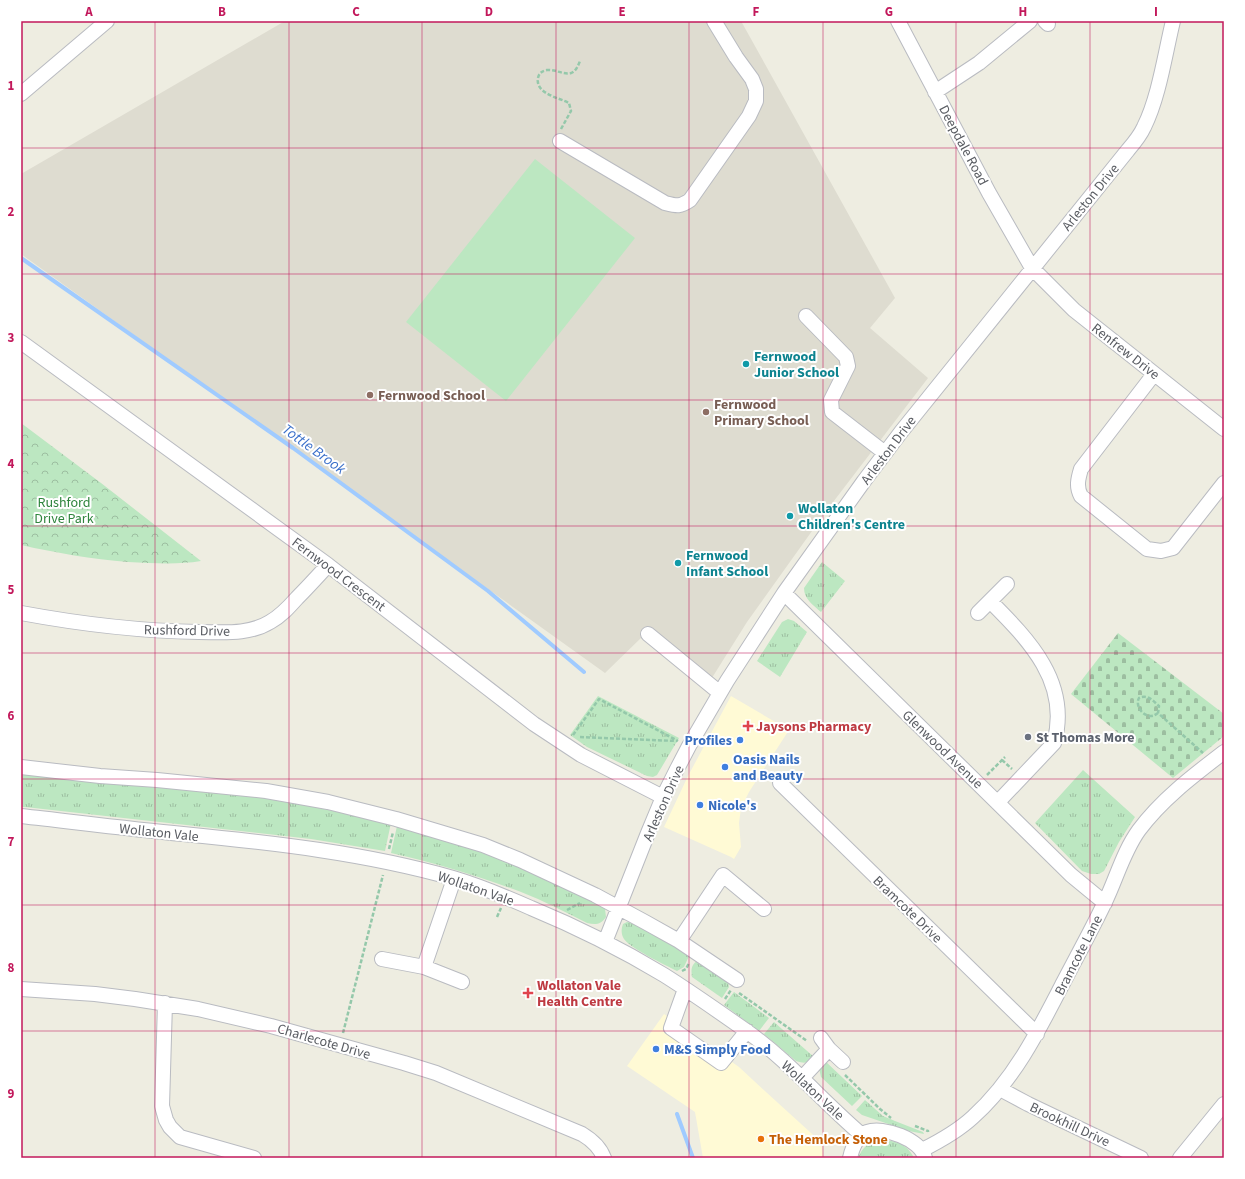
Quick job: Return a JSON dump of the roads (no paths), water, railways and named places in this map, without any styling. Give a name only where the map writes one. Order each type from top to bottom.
[{"type":"street","points":[[21,94],[107,21]]},
{"type":"street","points":[[560,140],[665,203],[676,206],[683,205],[690,200],[749,116],[756,101],[756,89],[752,79],[736,57],[714,21]]},
{"type":"street","name":"Deepdale Road","points":[[898,21],[989,193],[1032,268]]},
{"type":"street","points":[[935,92],[979,63],[1030,21]]},
{"type":"street","name":"Arleston Drive","points":[[605,942],[684,743],[720,693],[784,593],[885,453],[1128,150],[1143,129],[1155,97],[1173,21]]},
{"type":"street","name":"Renfrew Drive","points":[[1032,268],[1074,310],[1224,429]]},
{"type":"street","points":[[806,316],[846,357],[848,366],[831,400],[832,412],[885,453]]},
{"type":"street","name":"Fernwood Crescent","points":[[21,342],[328,565],[534,724],[582,755],[663,797]]},
{"type":"street","points":[[1154,374],[1081,469],[1078,483],[1078,490],[1081,496],[1147,549],[1161,550],[1173,548],[1224,483]]},
{"type":"street","name":"Rushford Drive","points":[[21,613],[86,624],[142,630],[221,632],[248,631],[265,625],[281,615],[328,565]]},
{"type":"street","points":[[978,613],[1007,584]]},
{"type":"street","name":"Glenwood Avenue","points":[[784,593],[1071,874],[1104,903]]},
{"type":"street","points":[[990,601],[1016,627],[1048,673],[1055,693],[1057,718],[1057,731],[1054,743],[998,802]]},
{"type":"street","points":[[648,634],[720,693]]},
{"type":"street","name":"Bramcote Lane","points":[[924,1154],[941,1140],[964,1125],[1000,1089],[1021,1060],[1037,1034],[1104,903],[1138,831],[1168,798],[1224,752]]},
{"type":"street","points":[[21,767],[100,776],[266,791],[328,802],[396,819],[513,857],[595,895],[679,941],[737,980]]},
{"type":"street","name":"Bramcote Drive","points":[[780,783],[1037,1034]]},
{"type":"street","name":"Wollaton Vale","points":[[21,816],[103,826],[267,842],[336,852],[386,862],[454,879],[502,896],[561,920],[605,942],[686,989],[769,1049],[862,1135]]},
{"type":"street","points":[[679,941],[723,875],[764,909]]},
{"type":"street","points":[[424,967],[454,879]]},
{"type":"street","points":[[382,959],[424,967],[462,982]]},
{"type":"street","name":"Charlecote Drive","points":[[21,989],[95,994],[198,1009],[271,1026],[404,1063],[436,1073],[582,1134],[592,1140],[604,1158]]},
{"type":"street","points":[[686,989],[671,1028],[720,1063],[747,1032]]},
{"type":"street","points":[[165,1003],[162,1106],[166,1120],[170,1127],[175,1133],[186,1139],[254,1158]]},
{"type":"street","points":[[802,1078],[825,1043],[843,1062]]},
{"type":"street","name":"Brookhill Drive","points":[[1000,1089],[1141,1158]]},
{"type":"street","points":[[1180,1158],[1224,1104]]},
{"type":"street","points":[[850,1158],[856,1142],[862,1135],[867,1132],[877,1131],[894,1134],[912,1141],[924,1154]]},
{"type":"waterway","name":"Tottle Brook","points":[[21,258],[293,448],[488,591],[584,672]]},
{"type":"waterway","name":"Tottle Brook","points":[[677,1114],[693,1158]]},
{"type":"place","name":"Fernwood Junior School","points":[[746,364]]},
{"type":"place","name":"Fernwood School","points":[[370,395]]},
{"type":"place","name":"Fernwood Primary School","points":[[706,412]]},
{"type":"place","name":"Wollaton Children's Centre","points":[[790,516]]},
{"type":"place","name":"Fernwood Infant School","points":[[678,563]]},
{"type":"place","name":"Jaysons Pharmacy","points":[[748,726]]},
{"type":"place","name":"St Thomas More","points":[[1028,737]]},
{"type":"place","name":"Profiles","points":[[740,740]]},
{"type":"place","name":"Oasis Nails and Beauty","points":[[725,767]]},
{"type":"place","name":"Nicole's","points":[[700,805]]},
{"type":"place","name":"Wollaton Vale Health Centre","points":[[528,993]]},
{"type":"place","name":"M&S Simply Food","points":[[656,1049]]},
{"type":"place","name":"The Hemlock Stone","points":[[761,1139]]},
{"type":"park label","name":"Rushford Drive Park","points":[[64,510]]}]
